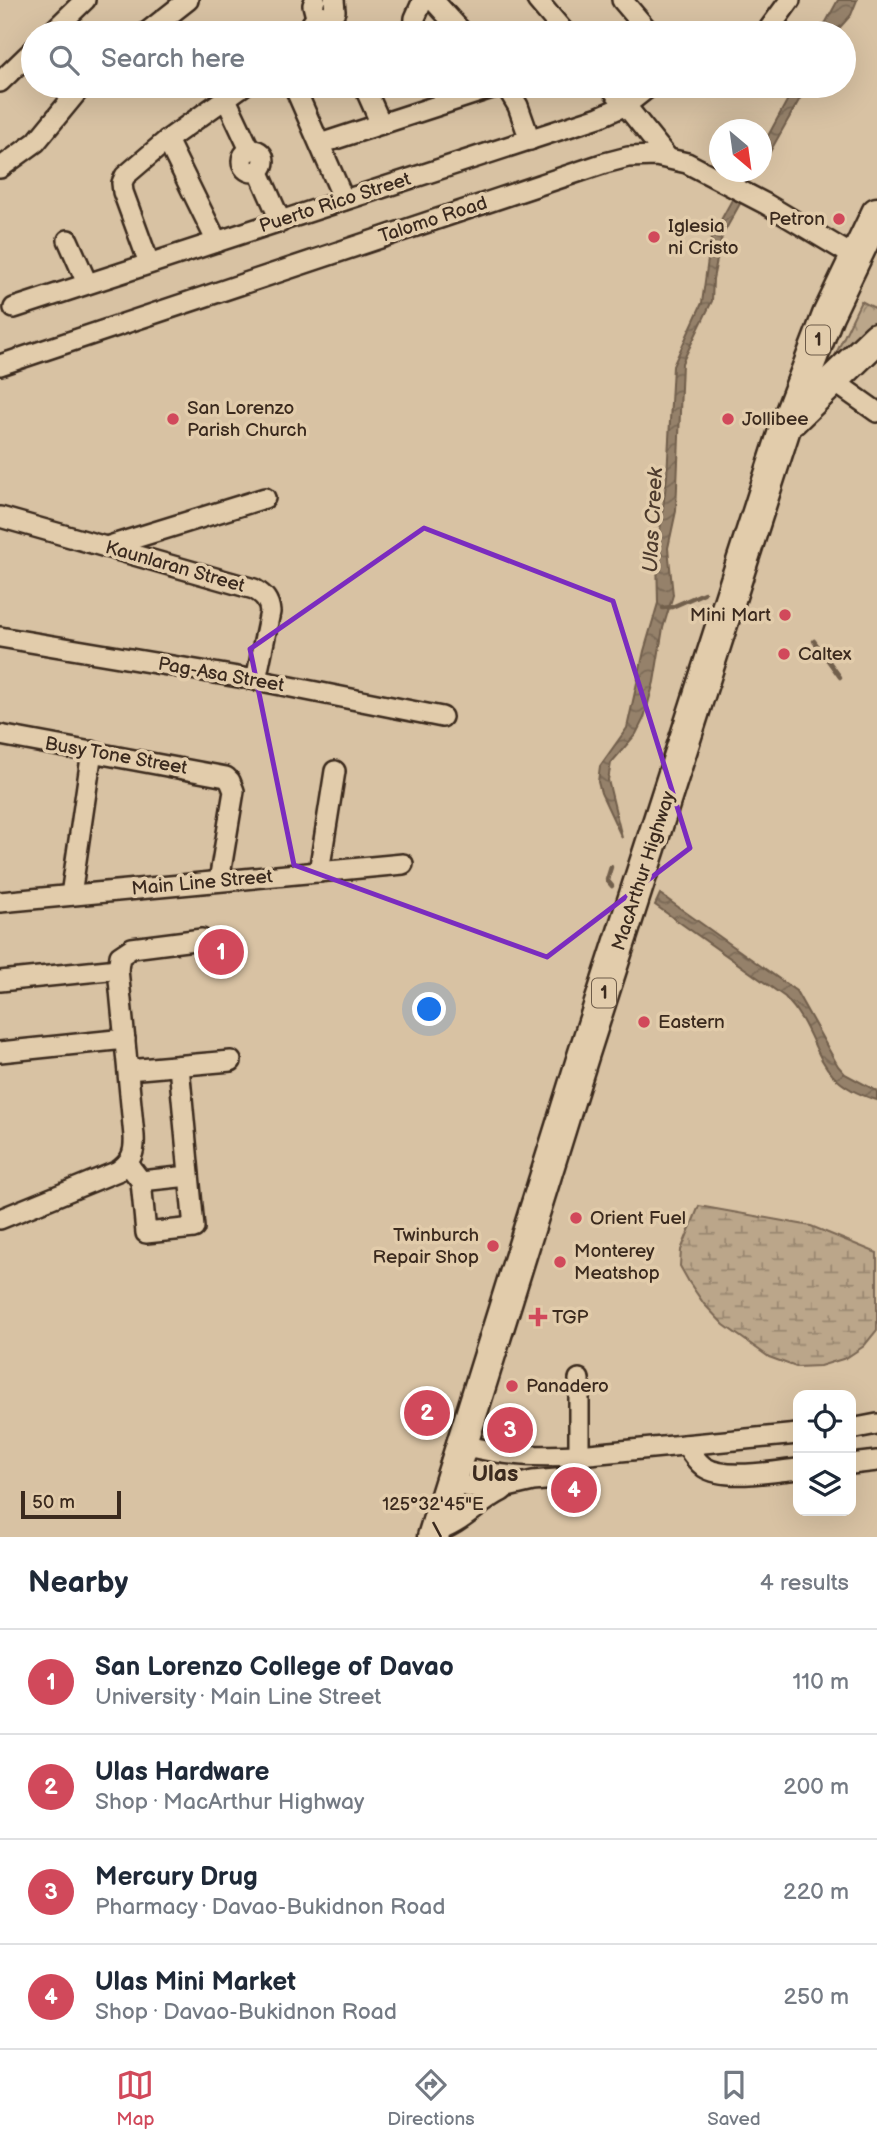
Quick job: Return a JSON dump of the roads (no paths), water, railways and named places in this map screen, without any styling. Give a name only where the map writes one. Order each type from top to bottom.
[{"type":"highway","name":"MacArthur Highway","points":[[434,1534],[541,1186],[786,425],[812,354],[866,264],[877,213]]},
{"type":"highway","points":[[786,425],[877,338]]},
{"type":"street","points":[[63,21],[85,0]]},
{"type":"street","points":[[161,21],[188,0]]},
{"type":"street","points":[[415,21],[422,0]]},
{"type":"street","points":[[433,0],[452,21]]},
{"type":"street","points":[[537,0],[555,21]]},
{"type":"street","points":[[622,0],[640,21]]},
{"type":"street","points":[[774,21],[790,0]]},
{"type":"street","points":[[0,82],[21,62]]},
{"type":"street","points":[[0,168],[36,142],[72,98]]},
{"type":"street","points":[[299,98],[344,200]]},
{"type":"street","points":[[370,98],[382,124]]},
{"type":"street","points":[[438,98],[441,104]]},
{"type":"street","points":[[320,144],[460,98]]},
{"type":"street","points":[[513,98],[530,140]]},
{"type":"street","points":[[620,98],[667,157]]},
{"type":"street","name":"Puerto Rico Street","points":[[14,307],[599,117],[635,98]]},
{"type":"street","points":[[149,263],[123,192],[122,183],[125,176],[167,140],[226,99],[250,150],[257,150],[264,158],[263,165],[258,170],[281,222]]},
{"type":"street","points":[[167,140],[217,242]]},
{"type":"street","name":"Talomo Road","points":[[0,365],[605,163],[642,156],[667,157],[687,163],[725,181],[866,264]]},
{"type":"street","points":[[68,240],[86,283]]},
{"type":"street","points":[[832,380],[877,412]]},
{"type":"street","points":[[106,547],[265,498]]},
{"type":"street","name":"Kaunlaran Street","points":[[0,517],[254,589],[269,604],[270,612],[256,680]]},
{"type":"street","name":"Pag-Asa Street","points":[[0,637],[256,680],[442,717]]},
{"type":"street","name":"Busy Tone Street","points":[[0,735],[221,774],[230,781],[234,791],[219,881]]},
{"type":"street","points":[[71,895],[92,751]]},
{"type":"street","points":[[318,872],[335,771]]},
{"type":"street","name":"Main Line Street","points":[[0,902],[403,864]]},
{"type":"street","points":[[0,1219],[118,1171],[128,1164],[134,1146],[118,969],[120,956],[127,950],[202,939]]},
{"type":"street","points":[[0,981],[118,969]]},
{"type":"street","points":[[0,1052],[125,1040]]},
{"type":"street","points":[[128,1070],[231,1061]]},
{"type":"street","points":[[128,1164],[141,1181],[146,1233],[194,1228],[178,1066]]},
{"type":"street","points":[[141,1181],[189,1176]]},
{"type":"street","points":[[451,1482],[489,1491],[533,1481],[579,1477],[579,1380]]},
{"type":"street","points":[[856,1428],[877,1424]]},
{"type":"street","points":[[463,1445],[506,1455],[579,1455],[793,1435]]},
{"type":"street","points":[[685,1446],[704,1467],[715,1472],[742,1474],[793,1469]]},
{"type":"street","points":[[856,1463],[877,1461]]},
{"type":"street","points":[[434,1534],[507,1488]]},
{"type":"water","points":[[838,0],[857,0],[846,21],[827,21]]},
{"type":"water","points":[[789,98],[800,98],[772,148],[772,129]]},
{"type":"water","points":[[733,198],[741,202],[722,236],[713,279],[712,301],[682,363],[676,511],[668,548],[673,595],[663,628],[654,682],[644,718],[636,734],[611,763],[608,780],[622,838],[601,793],[598,782],[600,766],[627,728],[658,603],[657,554],[667,476],[673,366],[702,303],[711,238]]},
{"type":"water","points":[[660,894],[796,991],[838,1066],[845,1074],[877,1091],[877,1100],[855,1092],[839,1081],[828,1070],[807,1028],[785,997],[655,905]]},
{"type":"waterway","points":[[663,608],[672,607],[704,593]]},
{"type":"waterway","points":[[814,641],[840,677]]},
{"type":"waterway","name":"Ulas Creek","points":[[611,867],[607,880],[612,886]]},
{"type":"place","name":"Petron","points":[[839,219]]},
{"type":"place","name":"Iglesia ni Cristo","points":[[654,237]]},
{"type":"place","name":"San Lorenzo Parish Church","points":[[173,419]]},
{"type":"place","name":"Jollibee","points":[[728,419]]},
{"type":"place","name":"Mini Mart","points":[[785,615]]},
{"type":"place","name":"Caltex","points":[[784,654]]},
{"type":"place","name":"San Lorenzo College of Davao","points":[[221,952]]},
{"type":"place","name":"Eastern","points":[[644,1022]]},
{"type":"place","name":"Orient Fuel","points":[[576,1218]]},
{"type":"place","name":"Twinburch Repair Shop","points":[[493,1246]]},
{"type":"place","name":"Monterey Meatshop","points":[[560,1262]]},
{"type":"place","name":"TGP","points":[[538,1317]]},
{"type":"place","name":"Panadero","points":[[512,1386]]},
{"type":"place","name":"Ulas Hardware","points":[[427,1413]]},
{"type":"place","name":"Mercury Drug","points":[[510,1430]]},
{"type":"place","name":"Ulas Mini Market","points":[[574,1490]]},
{"type":"district","name":"Ulas","points":[[495,1474]]}]
